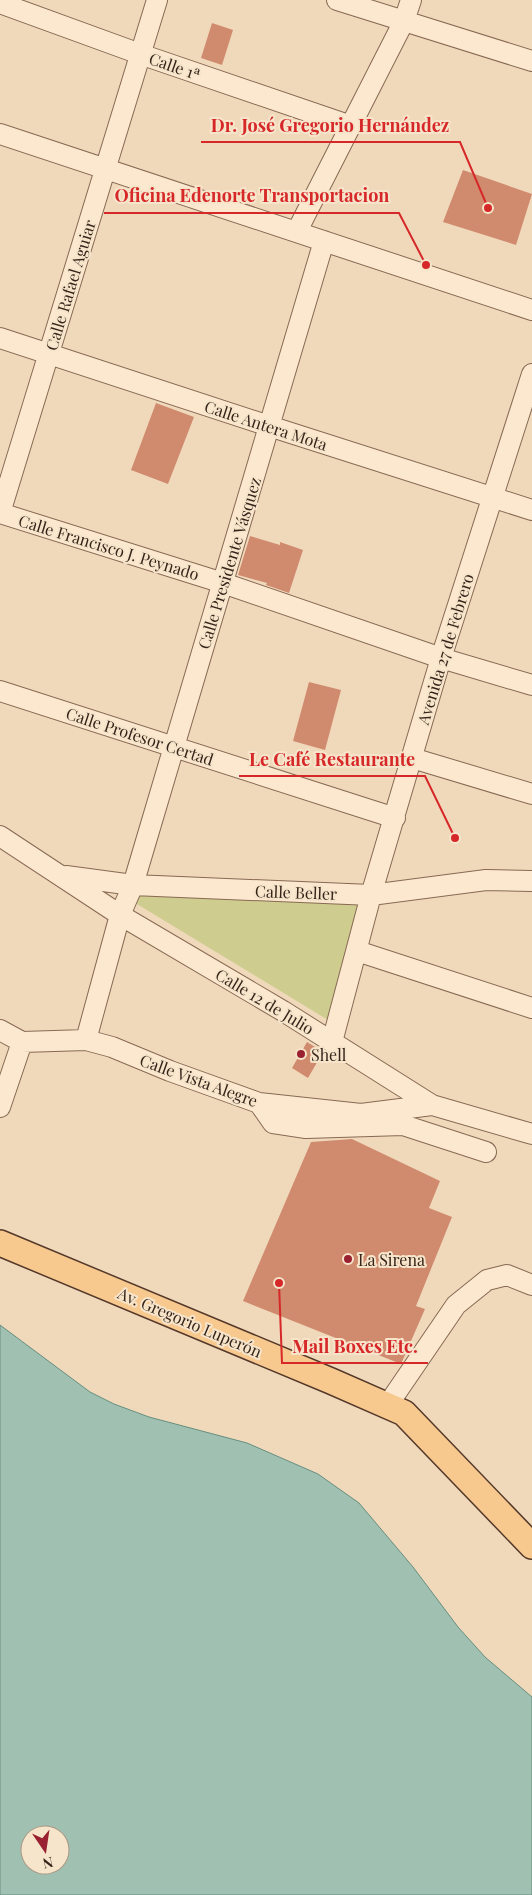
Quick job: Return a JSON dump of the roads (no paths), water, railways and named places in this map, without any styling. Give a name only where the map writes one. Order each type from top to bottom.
[{"type":"main road","name":"Av. Gregorio Luperón","points":[[0,1243],[404,1413],[532,1546]]},
{"type":"street","name":"Calle Rafael Aguiar","points":[[0,513],[157,0]]},
{"type":"street","points":[[337,0],[532,61]]},
{"type":"street","points":[[297,231],[404,21],[412,0]]},
{"type":"street","name":"Calle 1ª","points":[[0,3],[140,54],[351,126]]},
{"type":"street","points":[[0,134],[532,310]]},
{"type":"street","name":"Calle Presidente Vásquez","points":[[120,915],[133,885],[324,241]]},
{"type":"street","name":"Calle Antera Mota","points":[[0,338],[532,510]]},
{"type":"street","name":"Avenida 27 de Febrero","points":[[332,1042],[371,895],[441,658],[532,374]]},
{"type":"street","name":"Calle Francisco J. Peynado","points":[[0,513],[223,583],[441,658],[532,685]]},
{"type":"street","name":"Calle Profesor Certad","points":[[0,691],[394,818]]},
{"type":"street","points":[[412,758],[532,794]]},
{"type":"street","name":"Calle 12 de Julio","points":[[0,836],[120,915],[283,1011],[432,1105],[532,1134]]},
{"type":"street","name":"Calle Beller","points":[[61,875],[133,885],[371,895],[486,880],[532,881]]},
{"type":"street","points":[[86,1040],[120,915]]},
{"type":"street","points":[[357,950],[532,1008]]},
{"type":"street","points":[[0,1030],[22,1042],[0,1107]]},
{"type":"street","name":"Calle Vista Alegre","points":[[22,1042],[86,1040],[112,1047],[170,1071],[259,1103],[361,1114],[432,1105]]},
{"type":"street","points":[[259,1103],[273,1123],[306,1128],[403,1125],[486,1152]]},
{"type":"street","points":[[387,1406],[456,1305],[487,1280],[507,1276],[532,1285]]},
{"type":"place","name":"Dr. José Gregorio Hernández","points":[[488,208]]},
{"type":"place","name":"Oficina Edenorte Transportacion","points":[[426,265]]},
{"type":"place","name":"Le Café Restaurante","points":[[455,838]]},
{"type":"place","name":"Shell","points":[[301,1054]]},
{"type":"place","name":"La Sirena","points":[[348,1259]]},
{"type":"place","name":"Mail Boxes Etc.","points":[[279,1283]]}]
